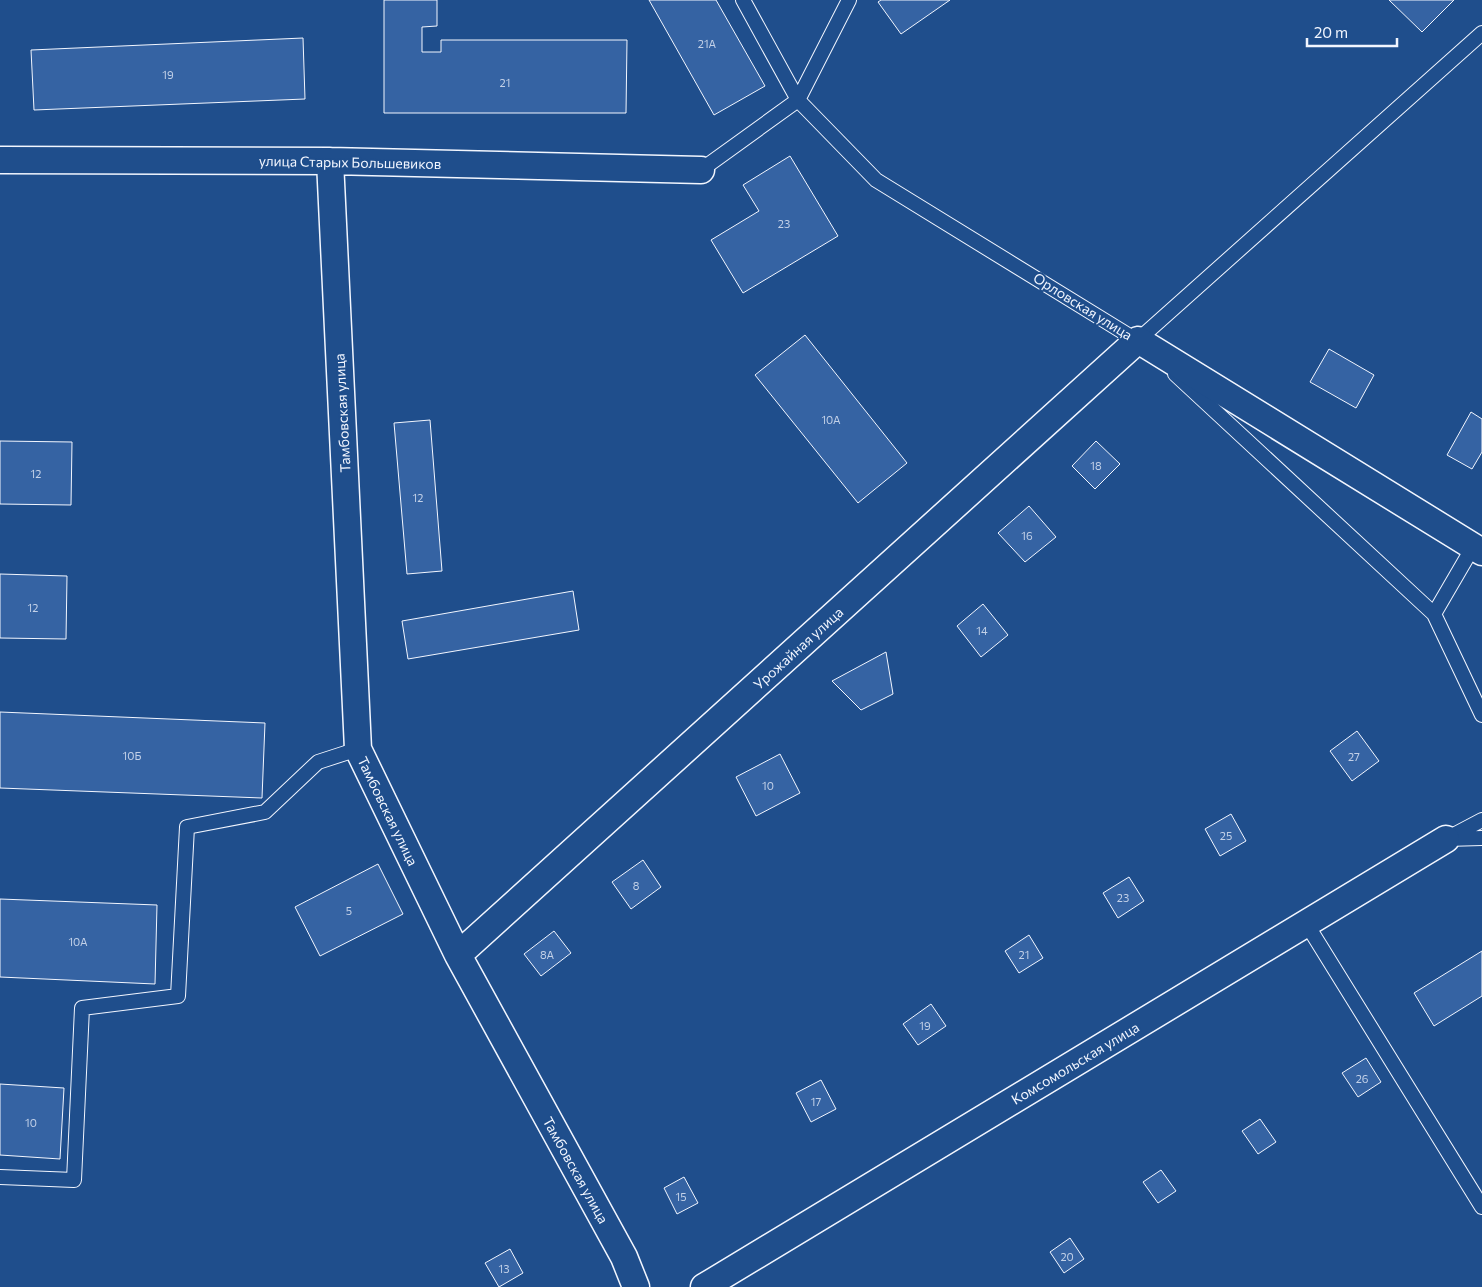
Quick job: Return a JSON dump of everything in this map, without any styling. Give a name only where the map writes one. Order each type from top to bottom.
[{"type":"street","name":"улица Старых Большевиков","points":[[0,160],[330,161],[701,170]]},
{"type":"street","name":"Тамбовская улица","points":[[330,161],[358,749],[458,955],[624,1258],[636,1287]]},
{"type":"street","name":"Орловская улица","points":[[1138,340],[1478,550]]},
{"type":"street","name":"Урожайная улица","points":[[458,955],[1138,340]]},
{"type":"street","name":"Комсомольская улица","points":[[704,1287],[1446,839]]},
{"type":"lane","name":"Орловская улица","points":[[743,0],[798,100],[876,180],[1138,340]]},
{"type":"lane","points":[[701,170],[798,100],[848,0]]},
{"type":"lane","points":[[1482,33],[1138,340],[1434,614],[1482,714]]},
{"type":"lane","points":[[1434,614],[1478,550]]},
{"type":"lane","points":[[0,1177],[74,1180],[82,1008],[178,996],[188,827],[265,812],[318,762],[358,749]]},
{"type":"lane","points":[[1446,839],[1482,820]]},
{"type":"lane","points":[[1446,839],[1482,838]]},
{"type":"lane","points":[[1306,923],[1482,1207]]},
{"type":"building","points":[[384,0],[437,0],[437,26],[422,27],[422,52],[441,52],[441,40],[627,40],[626,113],[384,113]]},
{"type":"building","points":[[649,0],[716,0],[765,86],[714,115]]},
{"type":"building","points":[[881,0],[950,0],[901,34],[878,2]]},
{"type":"building","points":[[1389,0],[1454,0],[1422,32]]},
{"type":"building","points":[[303,38],[305,99],[34,110],[31,50]]},
{"type":"building","points":[[790,156],[838,236],[743,293],[711,240],[759,211],[743,185]]},
{"type":"building","points":[[805,335],[907,463],[858,503],[755,375]]},
{"type":"building","points":[[1329,349],[1374,375],[1356,408],[1310,382]]},
{"type":"building","points":[[1471,412],[1482,419],[1482,452],[1472,469],[1447,455]]},
{"type":"building","points":[[430,420],[442,571],[407,574],[394,423]]},
{"type":"building","points":[[0,441],[72,442],[71,505],[0,504]]},
{"type":"building","points":[[1096,441],[1120,464],[1095,489],[1072,466]]},
{"type":"building","points":[[1029,506],[1056,537],[1025,562],[998,533]]},
{"type":"building","points":[[0,574],[67,576],[66,639],[0,638]]},
{"type":"building","points":[[573,591],[579,630],[408,659],[402,621]]},
{"type":"building","points":[[983,604],[1008,635],[981,657],[957,626]]},
{"type":"building","points":[[886,652],[893,694],[861,710],[832,681]]},
{"type":"building","points":[[0,712],[265,723],[262,798],[0,788]]},
{"type":"building","points":[[1357,731],[1379,761],[1352,781],[1330,751]]},
{"type":"building","points":[[780,754],[800,793],[756,816],[736,777]]},
{"type":"building","points":[[1231,814],[1246,841],[1220,856],[1205,829]]},
{"type":"building","points":[[643,860],[661,887],[631,909],[612,882]]},
{"type":"building","points":[[378,864],[403,914],[320,956],[295,907]]},
{"type":"building","points":[[1129,877],[1144,901],[1118,918],[1103,893]]},
{"type":"building","points":[[0,899],[157,905],[155,984],[0,977]]},
{"type":"building","points":[[554,931],[571,953],[541,976],[524,954]]},
{"type":"building","points":[[1029,935],[1043,958],[1019,973],[1005,951]]},
{"type":"building","points":[[1482,951],[1482,996],[1434,1026],[1414,993]]},
{"type":"building","points":[[931,1004],[946,1026],[918,1045],[903,1024]]},
{"type":"building","points":[[1366,1058],[1381,1082],[1358,1097],[1342,1073]]},
{"type":"building","points":[[821,1080],[836,1109],[811,1122],[796,1093]]},
{"type":"building","points":[[0,1084],[64,1088],[60,1159],[0,1155]]},
{"type":"building","points":[[1260,1119],[1276,1142],[1258,1154],[1242,1131]]},
{"type":"building","points":[[1161,1170],[1176,1191],[1158,1203],[1143,1182]]},
{"type":"building","points":[[684,1177],[698,1203],[677,1214],[664,1188]]},
{"type":"building","points":[[1070,1238],[1084,1259],[1064,1273],[1050,1252]]},
{"type":"building","points":[[510,1249],[523,1273],[499,1287],[485,1263]]}]
